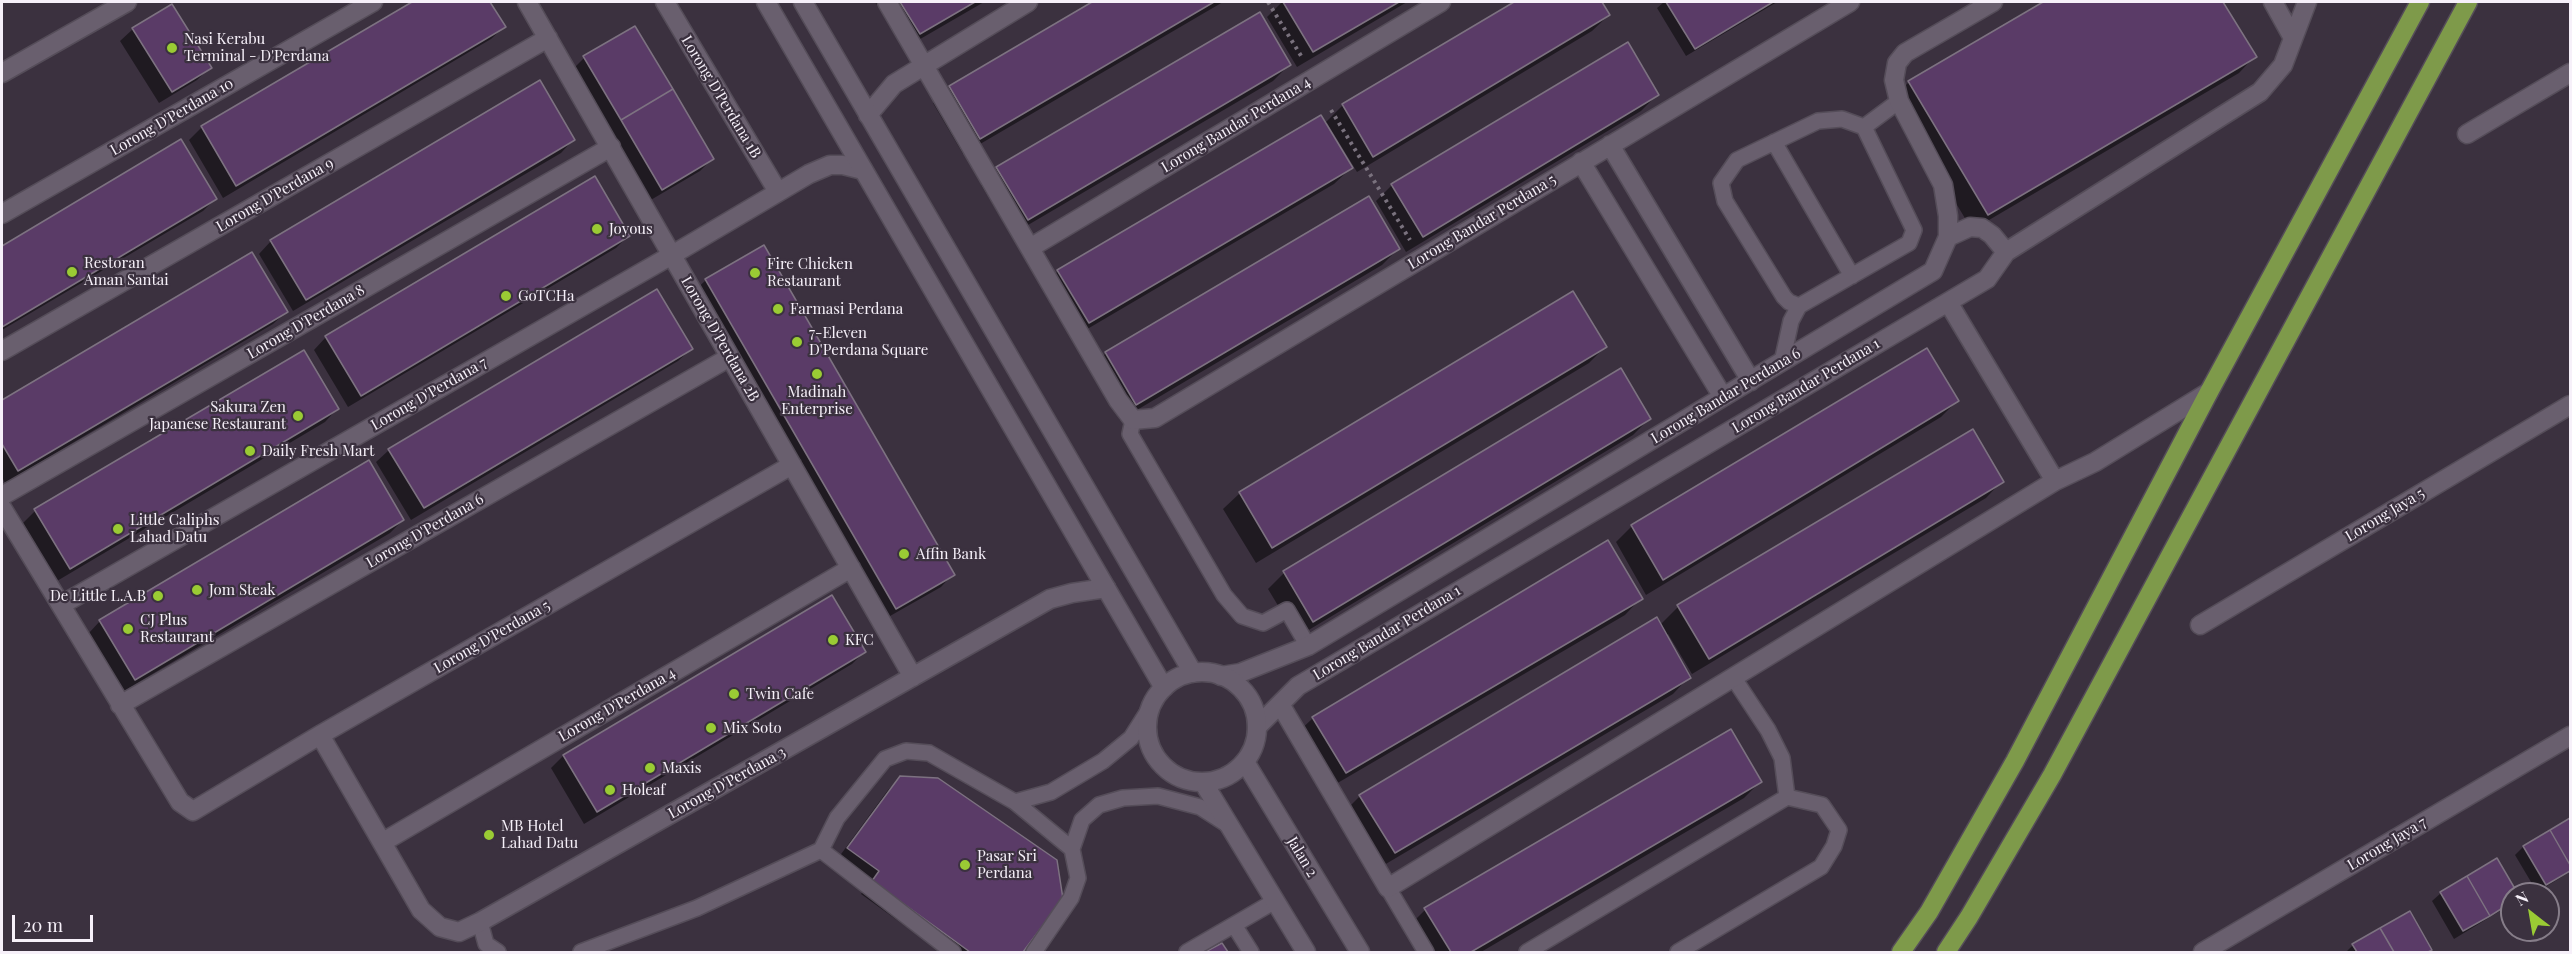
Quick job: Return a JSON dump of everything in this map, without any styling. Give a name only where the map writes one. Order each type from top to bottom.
[{"type":"highway","points":[[1901,952],[1929,912],[2014,761],[2209,392],[2420,2]]},
{"type":"highway","points":[[1946,952],[1969,917],[2057,764],[2468,2]]},
{"type":"street","points":[[2,74],[127,2]]},
{"type":"street","name":"Lorong D'Perdana 10","points":[[2,214],[373,2]]},
{"type":"street","name":"Lorong D'Perdana 2B","points":[[527,2],[914,677]]},
{"type":"street","name":"Lorong D'Perdana 1B","points":[[665,2],[778,192]]},
{"type":"street","points":[[766,2],[1164,688]]},
{"type":"street","points":[[803,2],[1193,673]]},
{"type":"street","points":[[887,2],[1118,400],[1133,420]]},
{"type":"street","points":[[868,115],[894,84],[1028,2]]},
{"type":"street","name":"Lorong Bandar Perdana 4","points":[[1030,248],[1441,2]]},
{"type":"street","name":"Lorong Bandar Perdana 5","points":[[1133,420],[1155,418],[1850,2]]},
{"type":"street","name":"Lorong Bandar Perdana 6","points":[[1221,676],[1240,673],[1308,646],[1933,271],[1948,237],[1948,216],[1943,185],[1899,101],[1894,80],[1897,63],[1905,53],[1992,2]]},
{"type":"street","points":[[2273,2],[2293,38]]},
{"type":"street","name":"Lorong Bandar Perdana 1","points":[[1257,727],[1298,686],[1987,279],[2006,252],[2260,93],[2283,65],[2307,2]]},
{"type":"street","name":"Lorong D'Perdana 9","points":[[2,351],[548,38]]},
{"type":"street","points":[[2467,134],[2571,73]]},
{"type":"street","points":[[1610,146],[1751,381]]},
{"type":"street","name":"Lorong D'Perdana 8","points":[[2,496],[610,147]]},
{"type":"street","points":[[1581,162],[1723,398]]},
{"type":"street","name":"Lorong D'Perdana 7","points":[[61,605],[809,174],[830,165],[843,165],[863,170]]},
{"type":"street","points":[[1948,237],[1970,227],[1982,228],[1992,235],[2006,252]]},
{"type":"street","points":[[1948,302],[2055,481]]},
{"type":"street","name":"Lorong D'Perdana 6","points":[[120,705],[730,357]]},
{"type":"street","points":[[1280,704],[1388,888],[2055,481],[2095,462],[2209,392]]},
{"type":"street","name":"Lorong Jaya 5","points":[[2200,625],[2571,405]]},
{"type":"street","name":"Lorong D'Perdana 5","points":[[120,705],[180,802],[193,811],[320,735],[792,465]]},
{"type":"street","points":[[2,508],[120,705]]},
{"type":"street","name":"Lorong D'Perdana 4","points":[[383,842],[851,568]]},
{"type":"street","name":"Lorong D'Perdana 3","points":[[320,735],[422,910],[440,927],[459,932],[1050,600],[1072,593],[1106,588]]},
{"type":"street","points":[[1193,673],[1221,676],[1236,684],[1248,696],[1255,711],[1257,727],[1254,746],[1245,762],[1233,773],[1219,780],[1203,782],[1186,780],[1170,772],[1157,759],[1149,743],[1147,726],[1150,708],[1164,688],[1178,678],[1193,673]]},
{"type":"street","name":"Lorong Jaya 7","points":[[2203,952],[2571,736]]},
{"type":"street","name":"Jalan 2","points":[[1245,762],[1360,952]]},
{"type":"street","points":[[1203,782],[1306,952]]},
{"type":"lane","points":[[1864,127],[1899,101]]},
{"type":"lane","points":[[1782,362],[1791,321],[1799,306],[1909,243],[1914,230],[1864,127],[1842,119],[1818,121],[1737,160],[1721,183],[1725,201],[1784,297],[1799,306]]},
{"type":"lane","points":[[1774,142],[1852,276]]},
{"type":"lane","points":[[1133,420],[1130,434],[1224,595],[1242,616],[1263,623],[1287,610],[1308,646]]},
{"type":"lane","points":[[1733,677],[1768,730],[1782,758],[1787,797]]},
{"type":"lane","points":[[1015,802],[1051,792],[1103,761],[1131,738],[1150,708]]},
{"type":"lane","points":[[581,952],[697,908],[821,850],[837,818],[885,759],[906,751],[929,753],[1015,802],[1071,849]]},
{"type":"lane","points":[[1034,952],[1071,898],[1078,878],[1071,849],[1082,820],[1099,805],[1123,798],[1158,796],[1200,807],[1230,827]]},
{"type":"lane","points":[[1527,952],[1787,797],[1822,806],[1839,830],[1834,846],[1821,867],[1678,952]]},
{"type":"lane","points":[[821,850],[953,952]]},
{"type":"lane","points":[[1388,888],[1426,952]]},
{"type":"lane","points":[[1187,952],[1275,901]]},
{"type":"lane","points":[[480,922],[486,944],[498,952]]},
{"type":"lane","points":[[1234,925],[1251,952]]},
{"type":"path","points":[[1268,2],[1303,59]]},
{"type":"path","points":[[1331,110],[1412,244]]},
{"type":"building","points":[[412,2],[490,2],[506,27],[236,186],[201,126]]},
{"type":"building","points":[[900,2],[975,2],[920,34]]},
{"type":"building","points":[[1092,2],[1214,2],[980,139],[949,86]]},
{"type":"building","points":[[1283,2],[1399,2],[1313,52]]},
{"type":"building","points":[[1514,2],[1602,2],[1610,15],[1373,157],[1342,104]]},
{"type":"building","points":[[1666,2],[1773,2],[1695,49]]},
{"type":"building","points":[[2043,2],[2223,2],[2257,57],[1988,215],[1908,81]]},
{"type":"building","name":"Nasi Kerabu Terminal - D'Perdana","points":[[172,4],[212,68],[172,92],[132,28]]},
{"type":"building","points":[[1260,12],[1291,65],[1028,220],[996,167]]},
{"type":"building","points":[[635,26],[673,89],[621,120],[583,56]]},
{"type":"building","points":[[1628,42],[1659,95],[1423,237],[1391,184]]},
{"type":"building","points":[[540,80],[575,140],[306,300],[270,240]]},
{"type":"building","points":[[673,89],[714,159],[662,190],[621,120]]},
{"type":"building","points":[[1321,115],[1353,168],[1089,323],[1057,270]]},
{"type":"building","points":[[181,139],[217,199],[2,327],[2,246]]},
{"type":"building","points":[[595,176],[630,236],[361,396],[325,336]]},
{"type":"building","points":[[1369,196],[1400,249],[1136,405],[1105,352]]},
{"type":"building","points":[[764,245],[955,575],[896,609],[705,279]]},
{"type":"building","points":[[252,252],[288,312],[18,471],[2,444],[2,400]]},
{"type":"building","points":[[657,289],[693,349],[424,508],[388,449]]},
{"type":"building","points":[[1573,291],[1607,347],[1272,548],[1239,492]]},
{"type":"building","points":[[1927,348],[1959,401],[1663,580],[1631,525]]},
{"type":"building","points":[[304,350],[339,409],[70,569],[34,509]]},
{"type":"building","points":[[1621,368],[1651,419],[1313,622],[1283,571]]},
{"type":"building","points":[[1973,429],[2004,482],[1709,659],[1677,605]]},
{"type":"building","points":[[369,460],[404,520],[135,680],[99,620]]},
{"type":"building","points":[[1608,540],[1643,599],[1346,773],[1312,717]]},
{"type":"building","points":[[832,595],[866,652],[597,812],[563,755]]},
{"type":"building","points":[[1657,617],[1691,678],[1395,853],[1359,795]]},
{"type":"building","points":[[1731,729],[1762,782],[1471,952],[1451,952],[1424,908]]},
{"type":"building","name":"Pasar Sri Perdana","points":[[900,776],[938,778],[1057,860],[1063,899],[1023,952],[970,952],[872,881],[879,871],[847,848]]},
{"type":"building","points":[[2570,818],[2570,865],[2550,830]]},
{"type":"building","points":[[2550,830],[2570,865],[2570,871],[2551,882],[2544,882],[2523,846]]},
{"type":"building","points":[[2497,858],[2511,882],[2500,882],[2500,910],[2490,916],[2467,876]]},
{"type":"building","points":[[2467,876],[2490,916],[2463,931],[2440,892]]},
{"type":"building","points":[[2410,911],[2432,950],[2428,952],[2394,952],[2380,928]]},
{"type":"building","points":[[2380,928],[2394,952],[2357,952],[2352,944]]},
{"type":"building","points":[[1222,943],[1228,952],[1205,952]]},
{"type":"place","name":"Nasi Kerabu Terminal - D'Perdana","points":[[172,48]]},
{"type":"place","name":"Joyous","points":[[597,229]]},
{"type":"place","name":"Restoran Aman Santai","points":[[72,272]]},
{"type":"place","name":"Fire Chicken Restaurant","points":[[755,273]]},
{"type":"place","name":"GoTCHa","points":[[506,296]]},
{"type":"place","name":"Farmasi Perdana","points":[[778,309]]},
{"type":"place","name":"7-Eleven D'Perdana Square","points":[[797,342]]},
{"type":"place","name":"Madinah Enterprise","points":[[817,374]]},
{"type":"place","name":"Sakura Zen Japanese Restaurant","points":[[298,416]]},
{"type":"place","name":"Daily Fresh Mart","points":[[250,451]]},
{"type":"place","name":"Little Caliphs Lahad Datu","points":[[118,529]]},
{"type":"place","name":"Affin Bank","points":[[904,554]]},
{"type":"place","name":"Jom Steak","points":[[197,590]]},
{"type":"place","name":"De Little L.A.B","points":[[158,596]]},
{"type":"place","name":"CJ Plus Restaurant","points":[[128,629]]},
{"type":"place","name":"KFC","points":[[833,640]]},
{"type":"place","name":"Twin Cafe","points":[[734,694]]},
{"type":"place","name":"Mix Soto","points":[[711,728]]},
{"type":"place","name":"Maxis","points":[[650,768]]},
{"type":"place","name":"Holeaf","points":[[610,790]]},
{"type":"place","name":"MB Hotel Lahad Datu","points":[[489,835]]},
{"type":"place","name":"Pasar Sri Perdana","points":[[965,865]]}]
